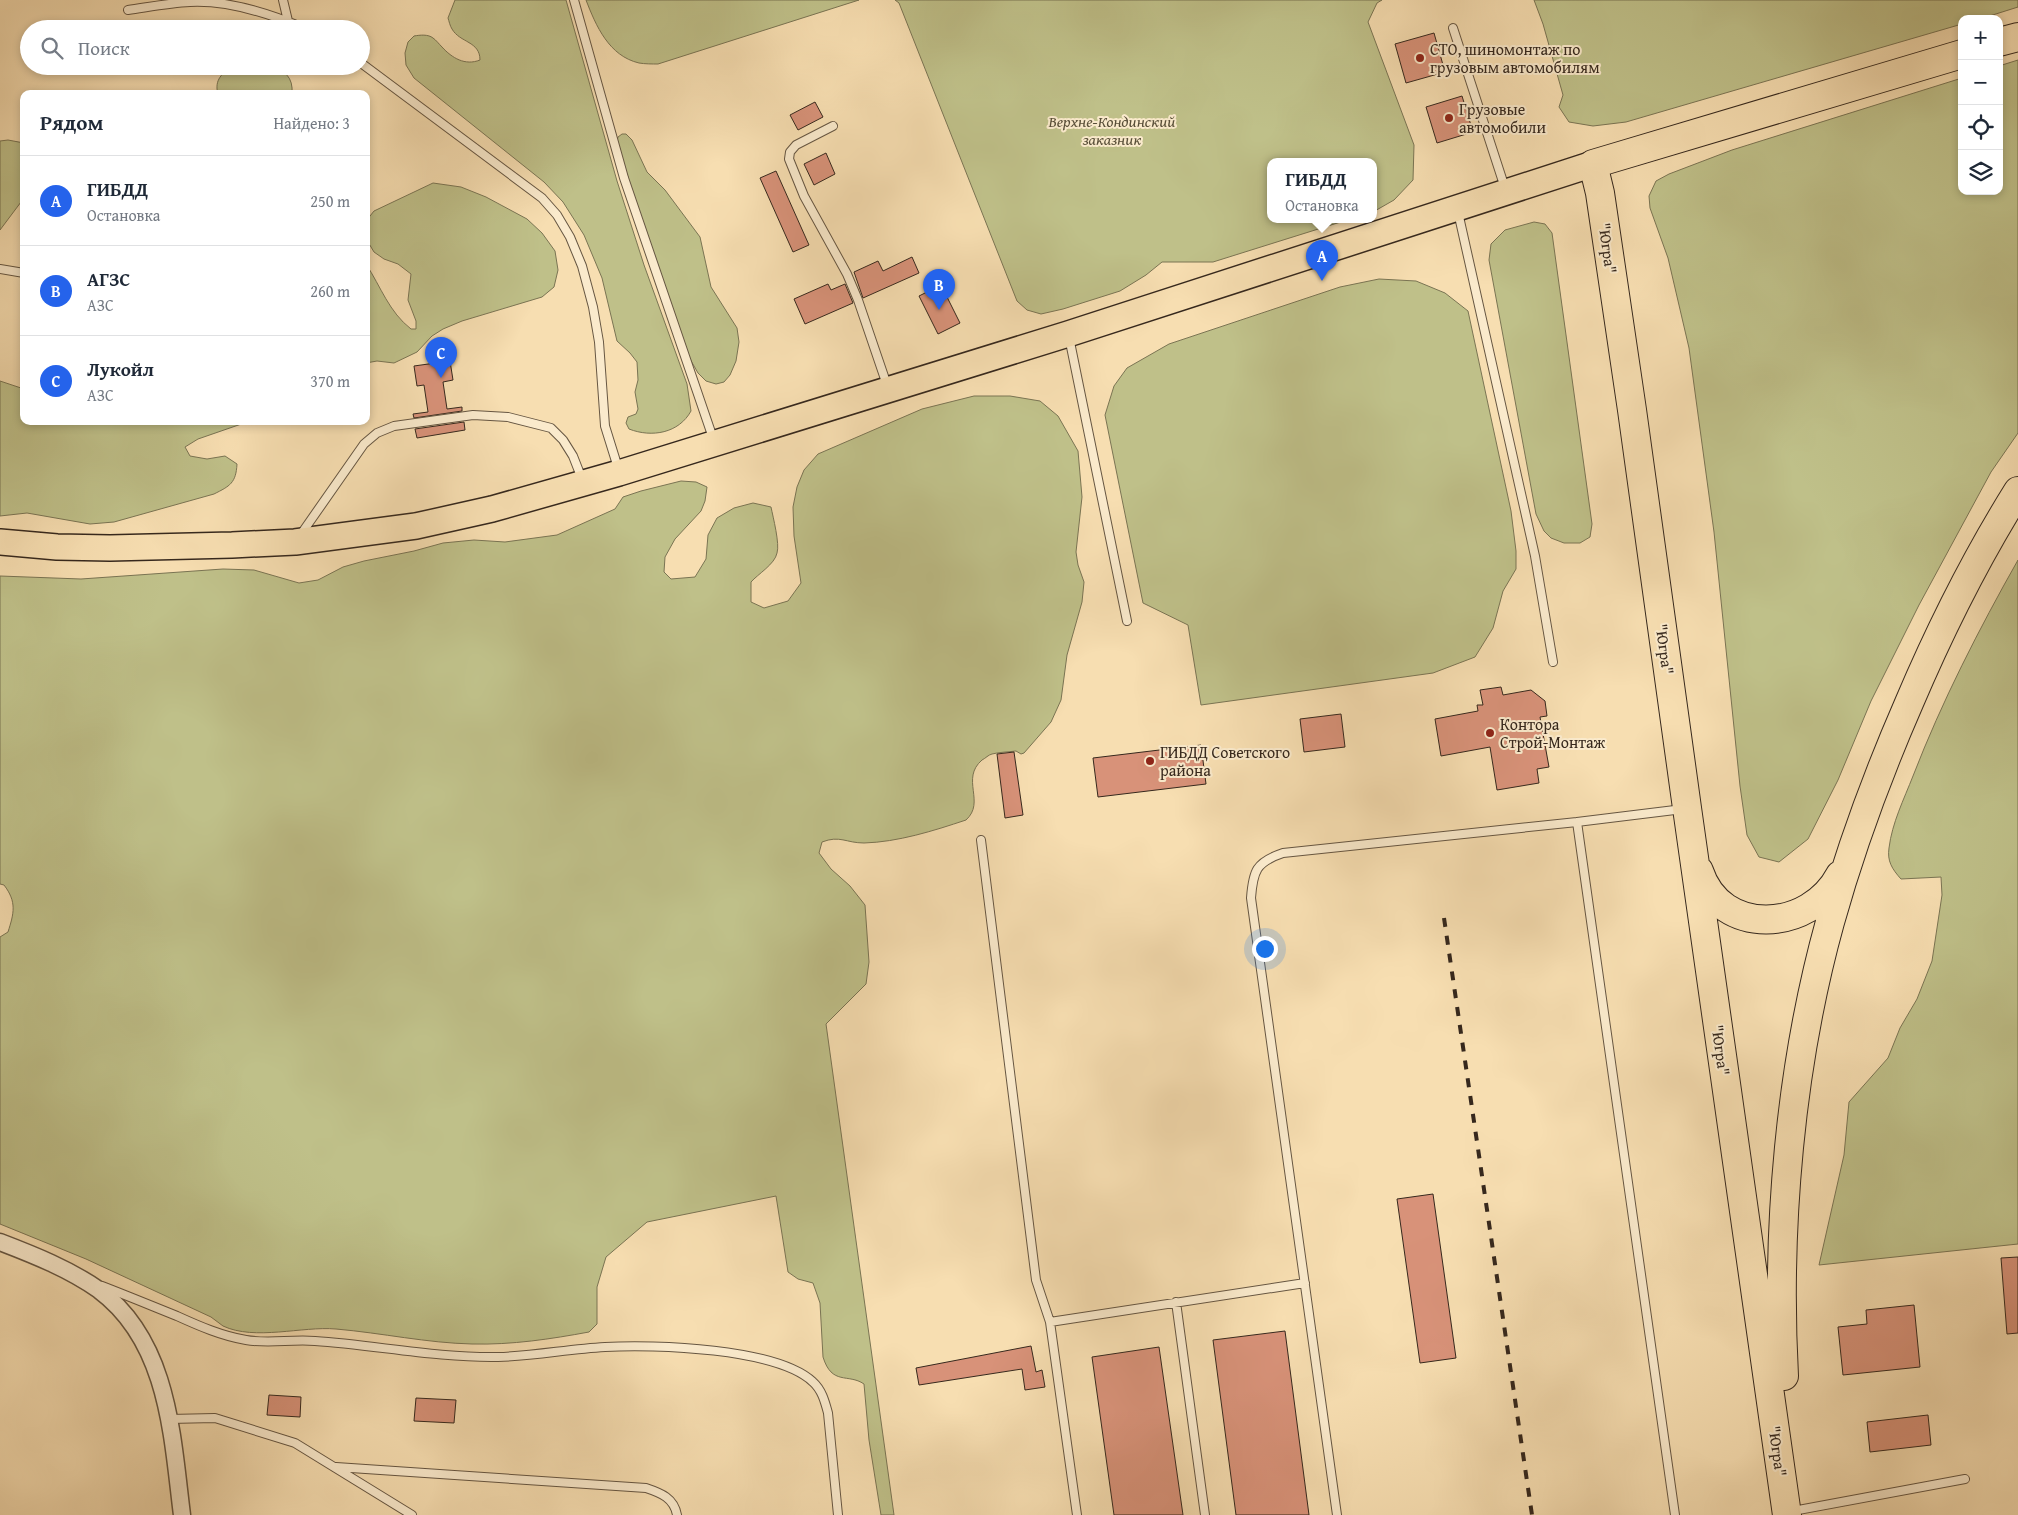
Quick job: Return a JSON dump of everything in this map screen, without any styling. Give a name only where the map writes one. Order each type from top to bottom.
[{"type":"highway","points":[[2003,41],[2018,37]]},
{"type":"highway","points":[[1593,164],[1958,55]]},
{"type":"highway","name":"\"Югра\"","points":[[1593,164],[1600,193],[1631,401],[1692,848],[1791,1514]]},
{"type":"highway","name":"\"Югра\"","points":[[1791,1514],[1782,1336],[1782,1253],[1787,1177],[1805,1035],[1829,925],[1849,858],[1872,792],[1924,669],[1956,602],[2018,491]]},
{"type":"highway","points":[[1692,848],[1700,874],[1713,897],[1731,911],[1744,916],[1774,920],[1801,912],[1824,897],[1835,884],[1849,858]]},
{"type":"main road","points":[[0,542],[57,547],[118,548],[232,546],[295,542],[362,534],[432,522],[528,500],[1068,334],[1593,164]]},
{"type":"street","points":[[0,1242],[51,1262],[81,1278],[113,1303],[137,1330],[156,1368],[169,1418],[182,1515]]},
{"type":"lane","points":[[283,0],[288,20]]},
{"type":"lane","points":[[574,0],[624,178],[714,443]]},
{"type":"lane","points":[[128,10],[190,2],[212,2],[246,8],[285,20]]},
{"type":"lane","points":[[1454,28],[1507,192]]},
{"type":"lane","points":[[370,70],[542,198],[566,230],[582,266],[593,307],[605,426],[619,473]]},
{"type":"lane","points":[[833,126],[796,145],[790,152],[789,159],[804,196],[847,274],[858,300],[888,390]]},
{"type":"lane","points":[[1457,208],[1535,556],[1553,662]]},
{"type":"lane","points":[[0,269],[20,272]]},
{"type":"lane","points":[[1068,334],[1127,621]]},
{"type":"lane","points":[[295,542],[364,444],[377,433],[394,426],[473,415],[508,417],[551,428],[563,440],[573,456],[583,484]]},
{"type":"lane","points":[[1337,1515],[1251,898],[1252,878],[1257,867],[1270,857],[1283,853],[1577,822],[1687,808]]},
{"type":"lane","points":[[1577,822],[1674,1515]]},
{"type":"lane","points":[[981,840],[1036,1280],[1050,1322],[1077,1515]]},
{"type":"lane","points":[[81,1278],[207,1329],[248,1341],[312,1340],[467,1356],[499,1357],[604,1347],[641,1346],[726,1353],[758,1358],[800,1373],[814,1383],[823,1397],[828,1413],[838,1515]]},
{"type":"lane","points":[[1050,1322],[1305,1282]]},
{"type":"lane","points":[[1176,1302],[1205,1515]]},
{"type":"lane","points":[[169,1418],[214,1418],[265,1432],[295,1443],[412,1515]]},
{"type":"lane","points":[[336,1467],[646,1488],[663,1494],[675,1506],[677,1515]]},
{"type":"lane","points":[[1791,1514],[1965,1479]]},
{"type":"green space","points":[[455,0],[566,0],[617,181],[644,265],[687,384],[691,411],[686,418],[672,429],[656,433],[638,432],[629,429],[626,423],[628,417],[636,414],[638,409],[635,392],[638,380],[637,362],[617,341],[602,278],[584,235],[563,202],[544,182],[414,78],[406,65],[405,53],[408,42],[414,36],[421,35],[433,38],[450,55],[459,60],[474,62],[480,60],[477,49],[456,34],[451,26],[448,18]]},
{"type":"green space","points":[[586,0],[859,0],[658,64],[646,64],[619,54],[612,47],[599,30]]},
{"type":"green space","name":"Верхне-Кондинский заказник","points":[[895,0],[1382,0],[1377,3],[1368,22],[1414,145],[1413,180],[1394,200],[1377,210],[1377,158],[1267,158],[1267,223],[1337,223],[1213,262],[1162,262],[1146,275],[1120,291],[1041,314],[1027,310],[1017,301],[899,3]]},
{"type":"green space","points":[[1534,0],[2018,0],[2018,7],[1993,15],[1958,15],[1958,25],[1626,122],[1593,126],[1569,122],[1559,107],[1563,95],[1543,24]]},
{"type":"green space","points":[[2018,60],[2018,433],[1991,472],[1919,605],[1871,701],[1838,780],[1808,839],[1779,862],[1759,857],[1747,835],[1740,786],[1714,532],[1689,348],[1668,258],[1650,208],[1649,196],[1656,181],[1669,174],[1732,150],[1958,79],[1958,195],[2003,195],[2003,65]]},
{"type":"green space","points":[[222,75],[287,75],[292,90],[217,90]]},
{"type":"green space","points":[[626,134],[632,140],[647,172],[665,190],[700,237],[711,287],[737,328],[739,342],[736,361],[730,375],[724,382],[716,384],[706,381],[698,373],[686,352],[627,178],[617,141],[618,137]]},
{"type":"green space","points":[[0,141],[20,142],[20,203],[0,230]]},
{"type":"green space","points":[[433,183],[461,187],[486,197],[527,219],[542,233],[555,251],[558,270],[554,287],[542,297],[462,321],[443,329],[432,336],[417,352],[394,363],[370,362],[370,271],[397,315],[411,329],[416,329],[416,321],[408,300],[411,274],[398,264],[384,259],[374,252],[370,245],[370,216],[374,211]]},
{"type":"green space","points":[[1534,222],[1545,224],[1552,233],[1592,524],[1590,537],[1580,543],[1564,543],[1551,538],[1544,531],[1536,514],[1489,260],[1491,244],[1505,230]]},
{"type":"green space","points":[[1379,279],[1416,281],[1445,293],[1468,311],[1511,511],[1516,551],[1516,569],[1503,591],[1493,628],[1475,657],[1433,673],[1201,705],[1188,625],[1143,603],[1105,415],[1114,386],[1127,368],[1169,344],[1340,287]]},
{"type":"green space","points":[[0,381],[20,388],[20,425],[238,425],[198,439],[185,447],[190,456],[207,459],[225,456],[237,464],[234,480],[214,494],[114,522],[90,524],[27,513],[0,516]]},
{"type":"green space","points":[[974,396],[1010,396],[1040,401],[1058,416],[1078,451],[1082,497],[1076,552],[1084,582],[1082,602],[1067,655],[1061,700],[1051,722],[1024,753],[1021,754],[1016,751],[991,754],[982,760],[976,767],[973,775],[974,806],[972,813],[966,820],[890,841],[858,843],[838,839],[828,840],[822,842],[819,853],[831,869],[850,886],[865,905],[869,962],[866,984],[826,1024],[894,1515],[881,1515],[869,1440],[864,1384],[836,1375],[827,1366],[823,1357],[820,1303],[813,1283],[798,1279],[788,1272],[776,1196],[647,1222],[606,1257],[597,1287],[597,1324],[589,1332],[502,1344],[438,1342],[336,1329],[264,1333],[236,1330],[223,1326],[211,1317],[86,1259],[0,1224],[0,937],[8,932],[12,919],[13,902],[4,885],[0,884],[0,576],[81,579],[223,569],[254,570],[299,583],[318,580],[343,567],[364,561],[443,543],[474,540],[505,542],[557,535],[615,509],[623,497],[681,481],[696,482],[707,487],[705,501],[701,511],[675,539],[665,557],[664,572],[671,579],[695,577],[706,559],[708,535],[717,518],[734,508],[753,503],[771,507],[777,537],[778,549],[776,557],[751,582],[751,602],[764,608],[788,601],[801,583],[794,536],[793,507],[797,487],[804,470],[818,454],[922,409]]},
{"type":"green space","points":[[2018,560],[2018,1244],[1819,1265],[1844,1155],[1849,1102],[1888,1058],[1900,1028],[1917,999],[1932,961],[1942,895],[1941,877],[1901,879],[1893,868],[1889,857],[1893,829],[1924,748],[1949,693],[1989,612]]},
{"type":"building","name":"СТО, шиномонтаж по грузовым автомобилям","points":[[1434,33],[1445,72],[1406,83],[1395,44]]},
{"type":"building","name":"Грузовые автомобили","points":[[1462,96],[1473,132],[1437,143],[1426,107]]},
{"type":"building","points":[[815,102],[823,117],[798,130],[790,115]]},
{"type":"building","points":[[826,153],[835,174],[814,185],[804,164]]},
{"type":"building","points":[[776,171],[809,245],[793,252],[760,178]]},
{"type":"building","points":[[912,257],[919,273],[863,298],[854,272],[878,261],[883,271]]},
{"type":"building","points":[[828,284],[831,290],[845,284],[853,303],[805,324],[794,299]]},
{"type":"building","points":[[941,285],[960,323],[938,334],[919,296]]},
{"type":"building","points":[[450,361],[453,380],[443,382],[447,409],[462,407],[462,411],[414,418],[413,414],[428,412],[424,385],[417,386],[414,366]]},
{"type":"building","points":[[464,422],[465,430],[417,438],[415,429]]},
{"type":"building","name":"Контора Строй-Монтаж","points":[[1501,687],[1503,695],[1531,690],[1545,701],[1547,716],[1540,717],[1549,767],[1537,769],[1539,783],[1497,790],[1490,747],[1441,756],[1435,719],[1478,711],[1477,705],[1483,705],[1480,690]]},
{"type":"building","points":[[1341,714],[1345,747],[1304,752],[1300,719]]},
{"type":"building","points":[[1201,745],[1206,784],[1098,797],[1093,758]]},
{"type":"building","points":[[1014,752],[1023,815],[1005,818],[997,754]]},
{"type":"building","points":[[1433,1194],[1456,1358],[1420,1363],[1397,1199]]},
{"type":"building","points":[[2018,1257],[2018,1333],[2007,1334],[2001,1258]]},
{"type":"building","points":[[1914,1305],[1920,1367],[1843,1375],[1838,1327],[1867,1324],[1866,1310]]},
{"type":"building","points":[[1285,1331],[1309,1515],[1236,1515],[1213,1340]]},
{"type":"building","points":[[1031,1346],[1036,1372],[1042,1370],[1045,1387],[1025,1390],[1022,1369],[919,1385],[916,1368]]},
{"type":"building","points":[[1159,1347],[1183,1515],[1114,1515],[1092,1357]]},
{"type":"building","points":[[269,1395],[301,1397],[300,1417],[267,1415]]},
{"type":"building","points":[[416,1398],[456,1400],[454,1423],[414,1421]]},
{"type":"building","points":[[1928,1415],[1931,1445],[1870,1452],[1867,1422]]},
{"type":"railway","points":[[1444,918],[1532,1515]]},
{"type":"place","name":"СТО, шиномонтаж по грузовым автомобилям","points":[[1420,58]]},
{"type":"place","name":"Грузовые автомобили","points":[[1449,118]]},
{"type":"place","name":"ГИБДД","points":[[1322,281]]},
{"type":"place","name":"АГЗС","points":[[939,310]]},
{"type":"place","name":"Лукойл","points":[[441,378]]},
{"type":"place","name":"Контора Строй-Монтаж","points":[[1490,733]]},
{"type":"place","name":"ГИБДД Советского района","points":[[1150,761]]}]
